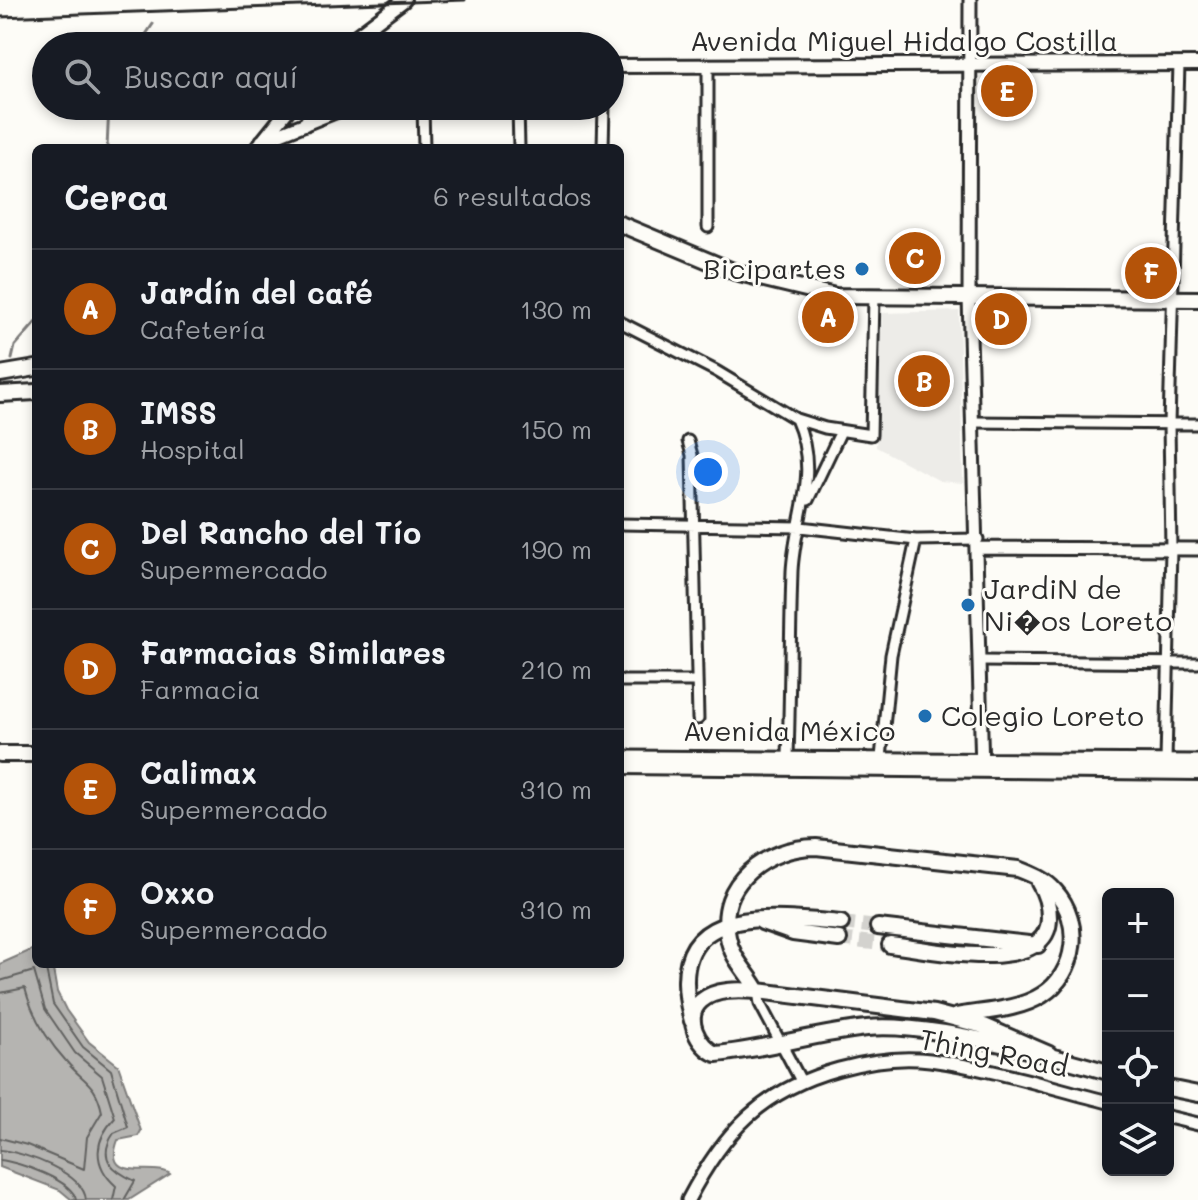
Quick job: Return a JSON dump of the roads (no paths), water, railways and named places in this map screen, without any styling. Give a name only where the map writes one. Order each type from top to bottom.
[{"type":"highway","points":[[624,226],[706,261],[781,286],[835,296],[1198,299]]},
{"type":"highway","points":[[0,374],[32,369]]},
{"type":"highway","points":[[0,394],[32,392]]},
{"type":"highway","points":[[0,754],[32,754]]},
{"type":"highway","points":[[624,766],[982,764],[1198,772]]},
{"type":"highway","points":[[758,991],[738,965],[727,936],[729,903],[751,867],[793,847],[1018,869],[1055,890],[1067,909],[1072,932],[1067,968],[1056,984],[1033,1000],[950,1017]]},
{"type":"highway","points":[[890,945],[998,955],[1020,953],[1039,945],[1046,937],[1050,914],[1047,896],[1035,876]]},
{"type":"highway","points":[[754,920],[793,933],[839,939]]},
{"type":"highway","points":[[841,923],[754,920],[727,922],[709,929],[693,953],[687,1002],[700,1042],[716,1054],[871,1028],[936,1033],[1049,1054]]},
{"type":"highway","points":[[878,927],[1039,945]]},
{"type":"highway","points":[[693,1025],[695,1009],[702,1000],[735,990],[758,991],[950,1017],[984,1026],[1049,1054],[1102,1070]]},
{"type":"highway","points":[[1174,1089],[1198,1094]]},
{"type":"main road","points":[[361,32],[404,0]]},
{"type":"main road","points":[[363,32],[366,28]]},
{"type":"main road","name":"Avenida Miguel Hidalgo Costilla","points":[[624,66],[1198,64]]},
{"type":"main road","points":[[260,144],[280,120]]},
{"type":"main road","points":[[305,124],[308,120]]},
{"type":"main road","points":[[261,144],[315,120]]},
{"type":"street","points":[[970,0],[969,297],[979,544],[982,764]]},
{"type":"street","points":[[1166,761],[1171,549],[1169,424],[1179,64]]},
{"type":"street","points":[[708,65],[708,227]]},
{"type":"street","points":[[423,120],[424,144]]},
{"type":"street","points":[[518,120],[519,144]]},
{"type":"street","points":[[603,144],[604,120]]},
{"type":"street","points":[[624,324],[716,371],[796,419],[841,431],[872,434],[874,297]]},
{"type":"street","points":[[796,419],[807,448],[805,507]]},
{"type":"street","points":[[973,422],[1198,424]]},
{"type":"street","points":[[788,757],[793,570],[805,507],[841,431]]},
{"type":"street","points":[[688,441],[694,524],[698,719]]},
{"type":"street","points":[[624,524],[800,527],[979,544],[1198,549]]},
{"type":"street","points":[[881,758],[891,655],[916,540]]},
{"type":"street","points":[[982,661],[1198,663]]},
{"type":"street","points":[[624,681],[697,681]]},
{"type":"street","name":"Avenida México","points":[[624,757],[881,758],[982,764],[1198,761]]},
{"type":"street","points":[[758,991],[760,1004],[801,1081]]},
{"type":"street","name":"Thing Road","points":[[688,1200],[724,1140],[756,1107],[801,1081],[860,1063],[927,1059],[1102,1101]]},
{"type":"street","points":[[1174,1118],[1198,1124]]},
{"type":"water","points":[[32,950],[32,968],[53,968],[57,992],[66,1010],[89,1042],[118,1065],[141,1131],[138,1136],[118,1140],[117,1163],[133,1169],[170,1174],[129,1200],[72,1200],[60,1190],[0,1167],[0,964]]},
{"type":"waterway","points":[[148,32],[153,24]]},
{"type":"waterway","points":[[107,144],[108,120]]},
{"type":"waterway","points":[[12,359],[15,346],[32,327]]},
{"type":"tunnel","points":[[841,923],[878,927]]},
{"type":"tunnel","points":[[839,939],[890,945]]},
{"type":"railway","points":[[0,17],[465,0]]},
{"type":"place","name":"Calimax","points":[[1007,91]]},
{"type":"place","name":"Del Rancho del Tío","points":[[915,258]]},
{"type":"place","name":"Bicipartes","points":[[862,269]]},
{"type":"place","name":"Oxxo","points":[[1151,273]]},
{"type":"place","name":"Jardín del café","points":[[828,317]]},
{"type":"place","name":"Farmacias Similares","points":[[1001,319]]},
{"type":"place","name":"IMSS","points":[[924,381]]},
{"type":"place","name":"JardiN de Ni�os Loreto","points":[[968,605]]},
{"type":"place","name":"Colegio Loreto","points":[[925,716]]}]
